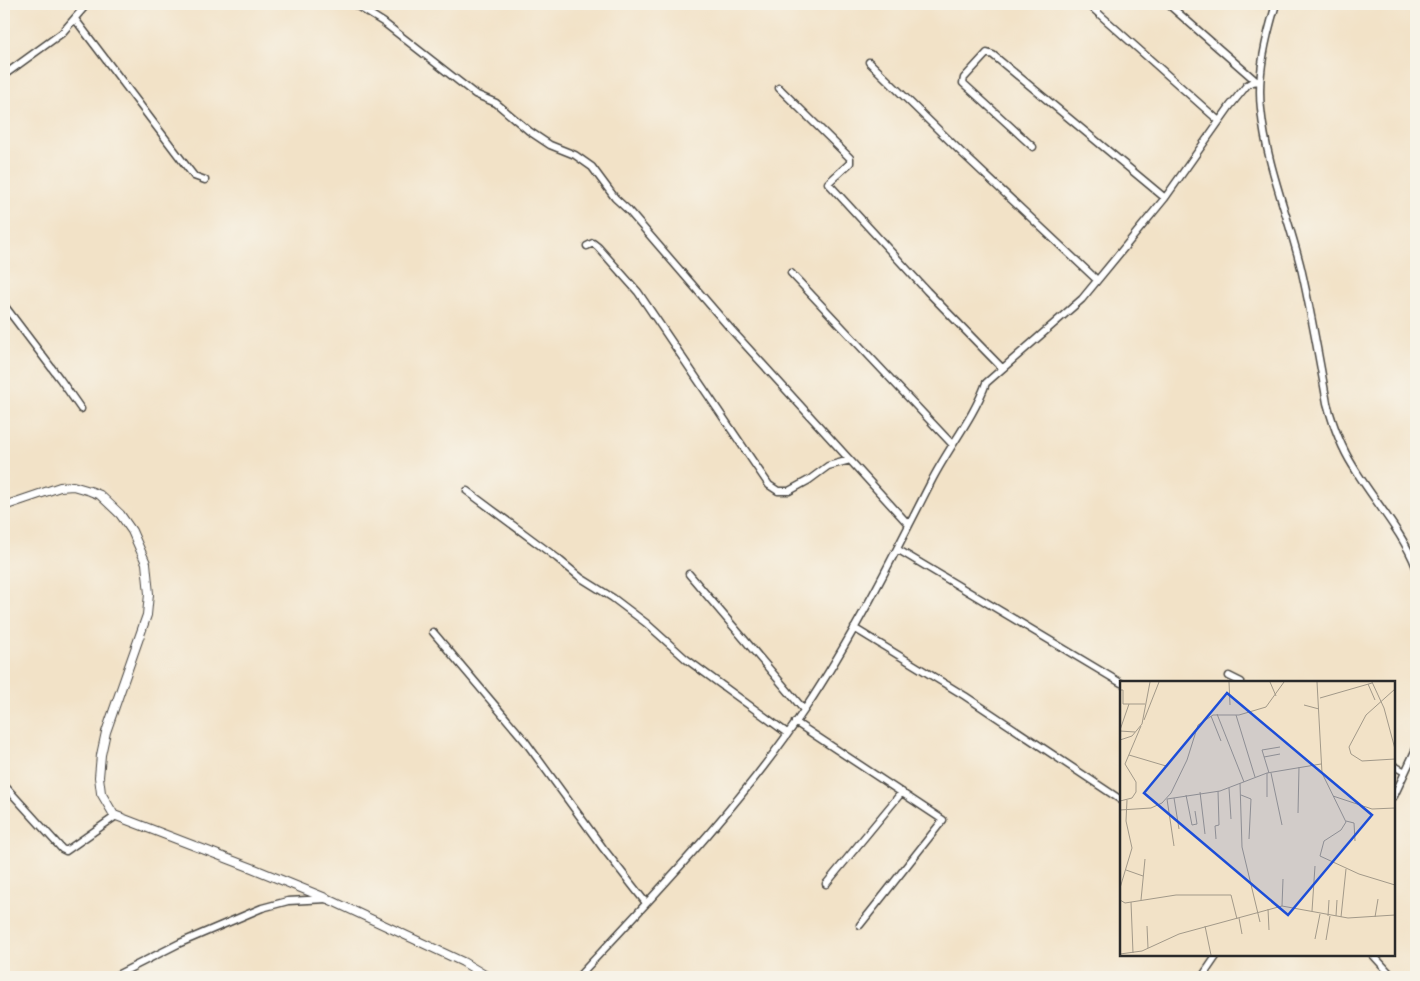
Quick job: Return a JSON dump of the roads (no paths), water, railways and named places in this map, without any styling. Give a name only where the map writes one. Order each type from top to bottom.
[{"type":"street","points":[[4,75],[62,33],[87,4]]},
{"type":"street","points":[[354,4],[383,22],[475,94],[496,102],[529,131],[550,145],[575,155],[592,167],[615,198],[628,210],[729,327],[909,525]]},
{"type":"street","points":[[1088,4],[1220,121]]},
{"type":"street","points":[[1168,4],[1258,81]]},
{"type":"street","points":[[1276,4],[1268,30],[1258,81],[1260,108],[1264,134],[1276,183],[1301,266],[1327,403],[1332,422],[1352,465],[1398,535],[1416,567]]},
{"type":"street","points":[[75,19],[194,176],[205,180]]},
{"type":"street","points":[[1034,147],[963,83],[964,78],[987,53],[993,55],[1165,198]]},
{"type":"street","points":[[869,62],[1097,280]]},
{"type":"street","points":[[578,977],[676,871],[753,779],[804,710],[854,628],[938,468],[980,399],[986,383],[1076,304],[1165,198],[1244,89],[1258,81]]},
{"type":"street","points":[[779,88],[850,158],[850,163],[828,183],[1002,368]]},
{"type":"street","points":[[587,246],[593,243],[598,247],[638,292],[769,485],[778,491],[789,491],[809,480],[828,466],[850,460]]},
{"type":"street","points":[[791,272],[952,444]]},
{"type":"street","points":[[4,305],[81,409]]},
{"type":"street","points":[[4,506],[60,487],[82,487],[100,495],[120,514],[132,531],[146,563],[149,594],[147,615],[106,732],[100,755],[100,793],[116,816],[328,899],[463,962],[488,977]]},
{"type":"street","points":[[467,490],[581,578],[613,598],[646,623],[686,659],[787,733]]},
{"type":"street","points":[[897,549],[1120,682]]},
{"type":"street","points":[[689,574],[804,710]]},
{"type":"street","points":[[854,628],[965,696],[1120,799]]},
{"type":"street","points":[[433,632],[525,741],[608,855],[646,903]]},
{"type":"street","points":[[1230,676],[1239,681]]},
{"type":"street","points":[[795,722],[943,820],[860,924]]},
{"type":"street","points":[[1395,794],[1416,749]]},
{"type":"street","points":[[1395,767],[1405,772]]},
{"type":"street","points":[[4,785],[66,851],[116,816]]},
{"type":"street","points":[[826,884],[902,792]]},
{"type":"street","points":[[113,977],[180,943],[262,908],[288,902],[328,899]]},
{"type":"street","points":[[1202,977],[1216,956]]},
{"type":"street","points":[[1373,956],[1392,977]]}]
